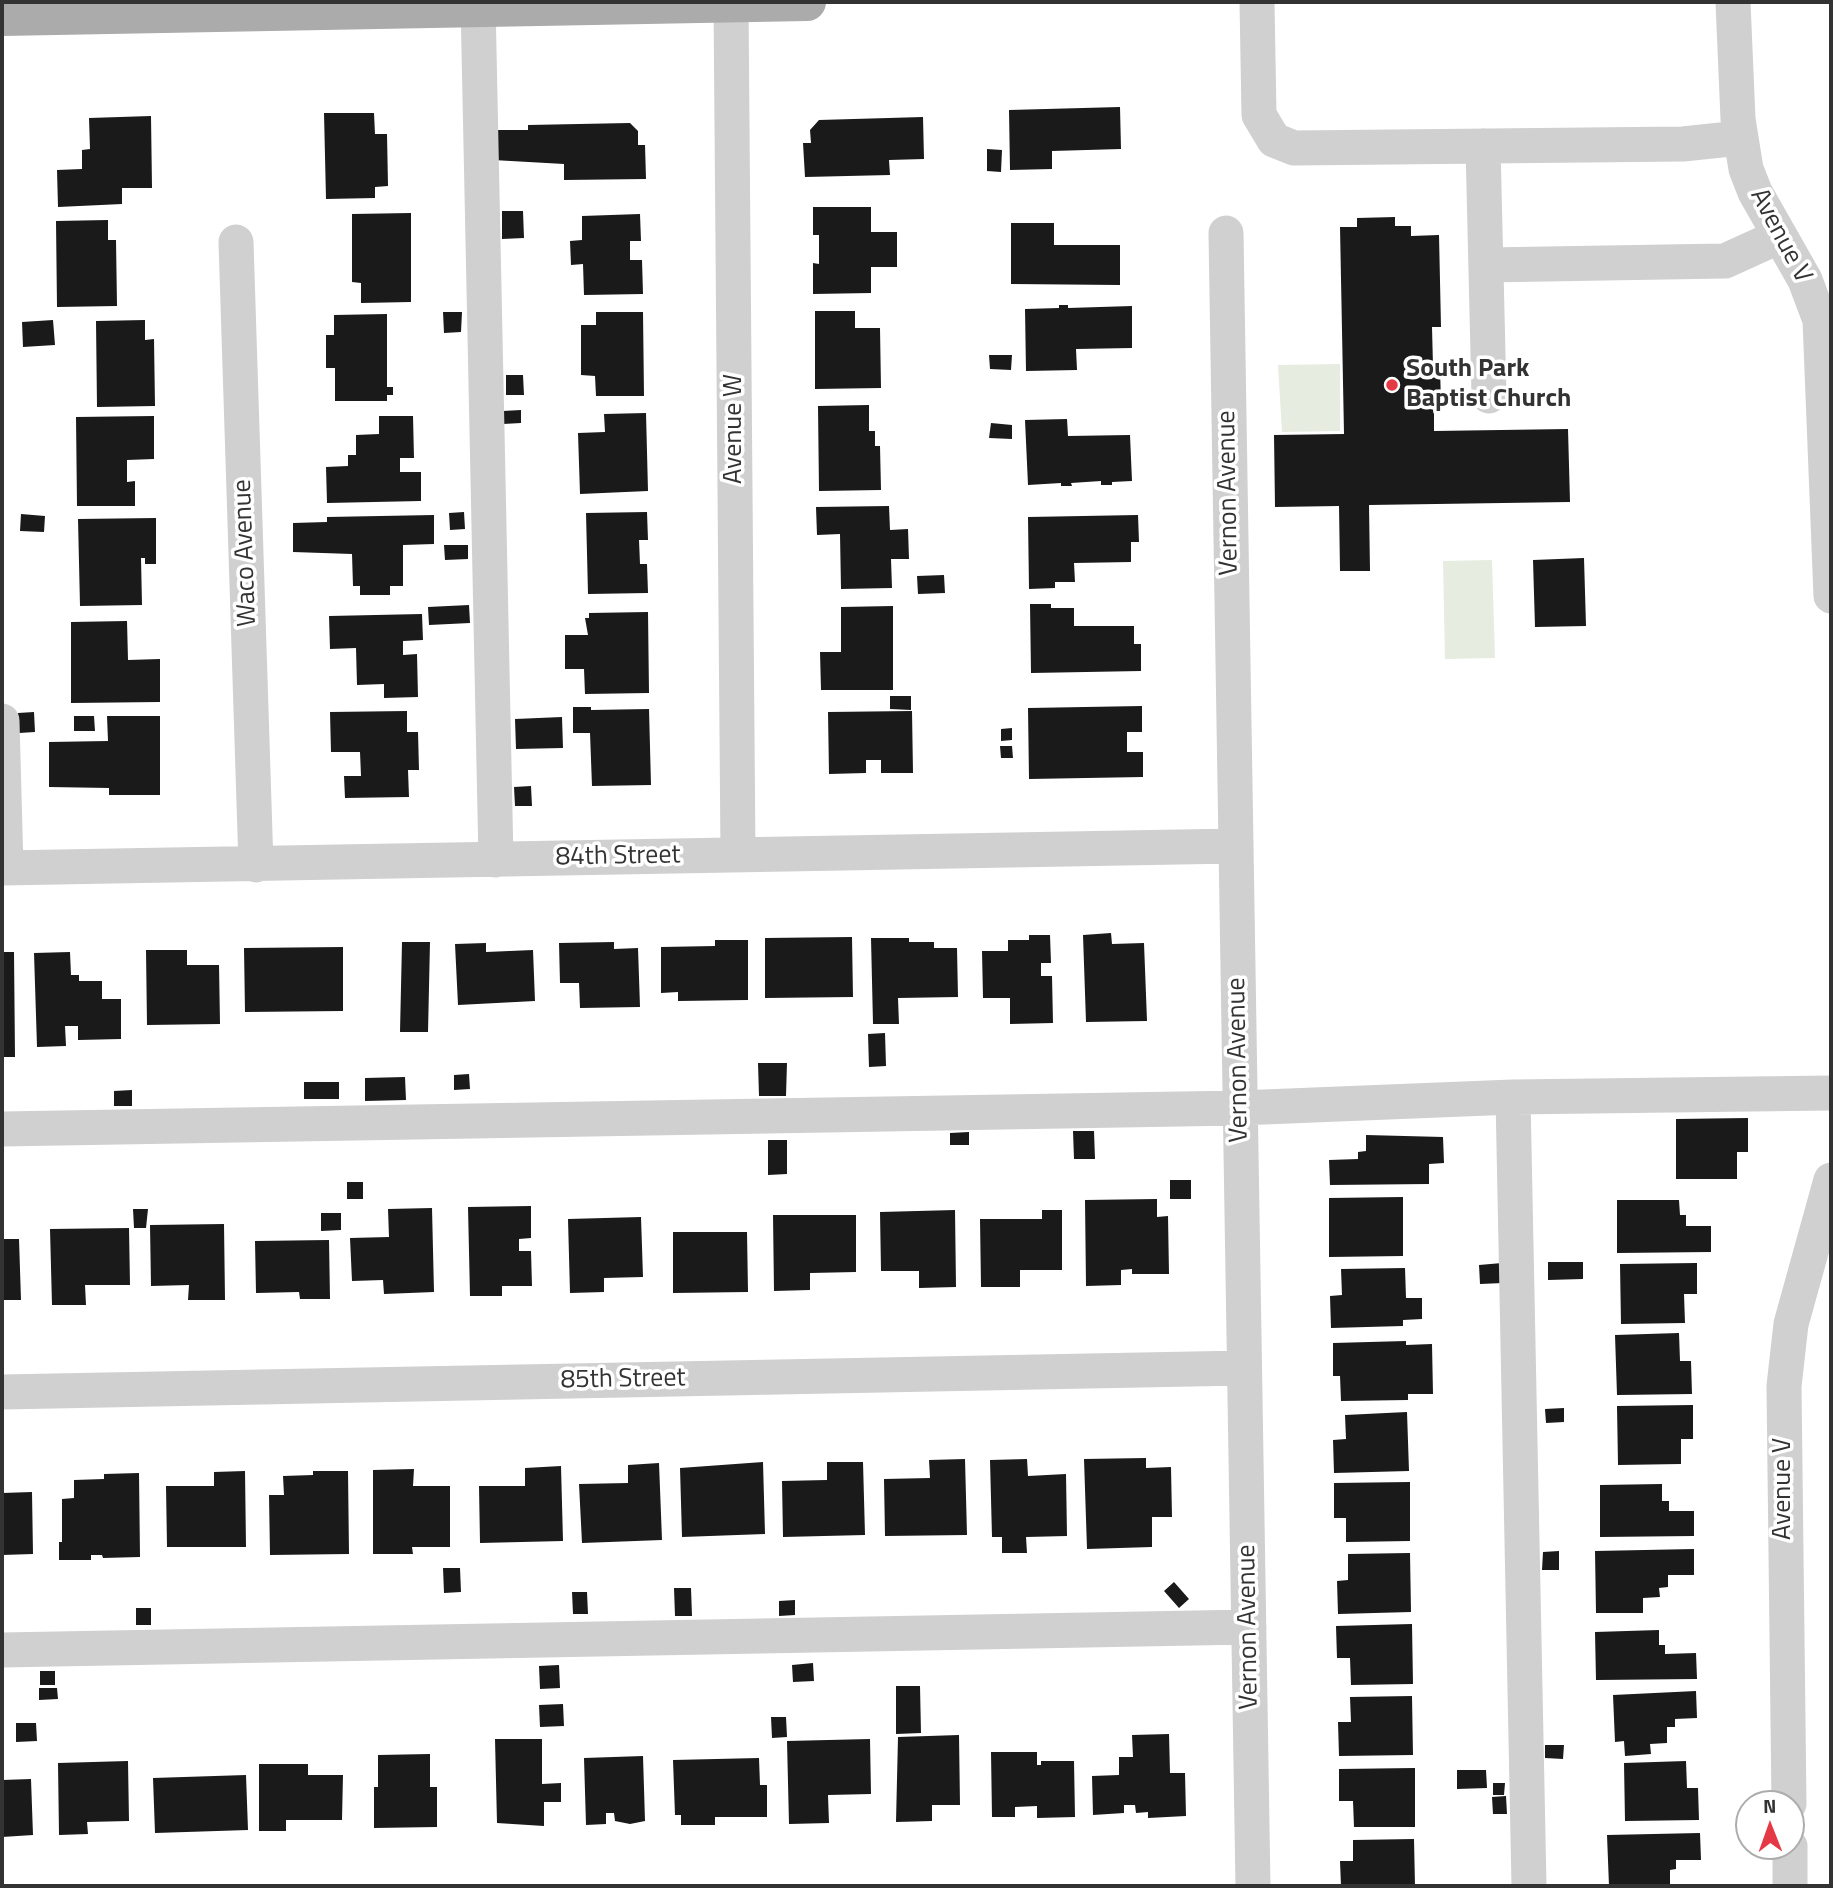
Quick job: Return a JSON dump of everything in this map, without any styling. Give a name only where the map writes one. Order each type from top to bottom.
[{"type":"main road","points":[[2,17],[238,7],[807,2]]},
{"type":"street","points":[[1256,2],[1259,115],[1273,140],[1294,148],[1683,144],[1740,138]]},
{"type":"street","name":"Avenue V","points":[[1733,2],[1740,138],[1755,192],[1805,281],[1820,320],[1828,369],[1831,596]]},
{"type":"street","name":"Avenue W","points":[[731,3],[738,855]]},
{"type":"street","points":[[478,5],[496,860]]},
{"type":"street","points":[[1483,146],[1489,396]]},
{"type":"street","name":"Vernon Avenue","points":[[1226,233],[1253,1886]]},
{"type":"street","points":[[1486,265],[1725,261],[1780,236]]},
{"type":"street","name":"Waco Avenue","points":[[236,242],[256,864]]},
{"type":"street","points":[[2,721],[4,868]]},
{"type":"street","name":"84th Street","points":[[4,868],[1235,846]]},
{"type":"street","points":[[2,1129],[1240,1108],[1513,1097],[1831,1093]]},
{"type":"street","points":[[1513,1097],[1529,1886]]},
{"type":"street","name":"Avenue V","points":[[1789,1790],[1784,1387],[1791,1324],[1824,1228],[1831,1180]]},
{"type":"street","name":"85th Street","points":[[2,1392],[1244,1368]]},
{"type":"street","points":[[2,1650],[1248,1627]]},
{"type":"street","points":[[1790,1860],[1790,1886]]},
{"type":"shaded area","points":[[1340,364],[1340,431],[1282,432],[1278,365]]},
{"type":"shaded area","points":[[1492,560],[1495,658],[1445,659],[1443,561]]},
{"type":"building","points":[[1120,107],[1121,149],[1052,151],[1052,169],[1010,170],[1009,110]]},
{"type":"building","points":[[324,113],[374,113],[375,134],[387,134],[388,186],[375,187],[375,198],[326,199]]},
{"type":"building","points":[[151,116],[152,188],[122,188],[122,204],[58,207],[57,170],[82,169],[82,150],[90,149],[89,118]]},
{"type":"building","points":[[923,117],[924,159],[889,160],[890,175],[805,177],[803,143],[811,143],[810,130],[819,120]]},
{"type":"building","points":[[630,123],[638,131],[638,145],[645,145],[646,179],[564,180],[564,164],[493,160],[492,130],[528,130],[528,125]]},
{"type":"building","points":[[987,149],[1002,150],[1001,172],[987,171]]},
{"type":"building","points":[[813,207],[871,207],[871,232],[897,232],[897,267],[871,267],[871,293],[813,294],[813,263],[819,264],[819,235],[813,235]]},
{"type":"building","points":[[502,211],[523,211],[524,238],[502,239]]},
{"type":"building","points":[[411,213],[411,302],[361,303],[361,283],[352,282],[352,214]]},
{"type":"building","points":[[640,214],[641,241],[630,241],[630,260],[642,260],[643,294],[584,295],[583,264],[571,265],[570,241],[582,240],[582,216]]},
{"type":"building","name":"South Park Baptist Church","points":[[1395,217],[1395,226],[1411,226],[1411,236],[1439,235],[1441,327],[1432,327],[1433,366],[1440,366],[1441,405],[1434,405],[1434,431],[1568,429],[1570,502],[1369,505],[1370,571],[1340,571],[1339,506],[1275,507],[1274,435],[1344,434],[1340,227],[1357,227],[1357,218]]},
{"type":"building","points":[[108,220],[108,240],[116,240],[117,306],[57,307],[56,221]]},
{"type":"building","points":[[1011,223],[1054,223],[1054,245],[1120,245],[1120,285],[1011,284]]},
{"type":"building","points":[[1059,305],[1068,305],[1068,308],[1132,306],[1132,348],[1076,349],[1077,370],[1026,371],[1025,309],[1059,308]]},
{"type":"building","points":[[815,311],[855,311],[855,328],[880,328],[881,388],[815,389]]},
{"type":"building","points":[[443,312],[462,312],[461,332],[444,333]]},
{"type":"building","points":[[596,312],[643,312],[644,396],[596,396],[595,376],[581,375],[581,325],[596,325]]},
{"type":"building","points":[[387,314],[387,387],[393,387],[393,395],[387,395],[387,401],[335,401],[335,368],[326,368],[326,335],[334,335],[334,315]]},
{"type":"building","points":[[53,320],[55,345],[23,347],[22,322]]},
{"type":"building","points":[[145,320],[145,340],[154,339],[155,406],[97,407],[96,321]]},
{"type":"building","points":[[989,355],[1012,355],[1011,370],[990,369]]},
{"type":"building","points":[[506,375],[523,375],[524,395],[506,395]]},
{"type":"building","points":[[869,405],[869,431],[875,431],[875,446],[880,446],[881,490],[819,491],[818,406]]},
{"type":"building","points":[[521,410],[521,423],[503,424],[503,411]]},
{"type":"building","points":[[646,413],[648,491],[580,494],[578,433],[605,432],[604,414]]},
{"type":"building","points":[[154,416],[154,459],[127,460],[127,482],[135,481],[135,506],[77,506],[76,417]]},
{"type":"building","points":[[379,416],[413,416],[414,458],[400,458],[400,472],[421,472],[421,501],[327,503],[326,467],[348,466],[348,455],[356,455],[356,435],[379,434]]},
{"type":"building","points":[[1067,419],[1068,436],[1130,435],[1132,481],[1112,482],[1112,485],[1101,485],[1101,481],[1071,483],[1072,486],[1061,486],[1061,483],[1028,485],[1025,420]]},
{"type":"building","points":[[991,423],[1012,425],[1012,439],[989,438]]},
{"type":"building","points":[[889,506],[890,530],[908,529],[909,559],[891,559],[892,588],[841,589],[840,534],[817,535],[816,507]]},
{"type":"building","points":[[464,512],[465,529],[450,530],[449,513]]},
{"type":"building","points":[[647,512],[648,540],[639,540],[640,564],[647,564],[648,593],[588,594],[586,513]]},
{"type":"building","points":[[21,514],[45,516],[44,532],[20,531]]},
{"type":"building","points":[[434,515],[434,544],[403,545],[403,586],[390,586],[390,595],[360,595],[360,586],[353,586],[352,554],[293,552],[293,523],[327,522],[327,517]]},
{"type":"building","points":[[1138,515],[1139,542],[1131,542],[1131,562],[1074,563],[1075,582],[1055,582],[1055,588],[1029,589],[1028,517]]},
{"type":"building","points":[[156,518],[156,564],[145,564],[145,558],[141,558],[142,605],[80,606],[78,519]]},
{"type":"building","points":[[444,545],[468,545],[468,559],[445,560]]},
{"type":"building","points":[[1584,558],[1586,626],[1535,627],[1533,560]]},
{"type":"building","points":[[944,575],[945,593],[918,594],[917,576]]},
{"type":"building","points":[[1030,604],[1074,608],[1074,626],[1134,626],[1134,644],[1141,644],[1141,671],[1031,673]]},
{"type":"building","points":[[469,605],[470,623],[429,625],[428,607]]},
{"type":"building","points":[[893,606],[893,690],[821,690],[820,652],[841,652],[841,607]]},
{"type":"building","points":[[648,612],[649,693],[585,694],[584,669],[565,669],[565,635],[588,635],[585,618],[589,618],[589,613]]},
{"type":"building","points":[[422,614],[423,640],[403,641],[403,655],[417,654],[418,697],[384,698],[384,684],[357,685],[356,648],[330,649],[329,616]]},
{"type":"building","points":[[127,621],[128,660],[160,659],[160,702],[71,703],[71,622]]},
{"type":"building","points":[[890,696],[911,696],[911,710],[890,709]]},
{"type":"building","points":[[1142,706],[1142,732],[1127,732],[1127,752],[1143,752],[1143,777],[1029,779],[1028,708]]},
{"type":"building","points":[[573,707],[591,707],[591,710],[649,709],[651,785],[592,786],[590,733],[573,733]]},
{"type":"building","points":[[407,711],[407,732],[418,732],[419,770],[408,770],[409,797],[345,798],[344,776],[361,776],[360,752],[331,752],[330,712]]},
{"type":"building","points":[[912,711],[913,773],[881,773],[881,760],[866,760],[866,773],[829,774],[828,712]]},
{"type":"building","points":[[34,712],[35,732],[19,733],[18,713]]},
{"type":"building","points":[[74,716],[94,716],[95,731],[74,731]]},
{"type":"building","points":[[107,716],[160,716],[160,795],[109,795],[109,788],[49,787],[49,742],[108,741]]},
{"type":"building","points":[[562,717],[563,748],[516,749],[515,719]]},
{"type":"building","points":[[1012,728],[1012,740],[1001,741],[1001,729]]},
{"type":"building","points":[[1000,746],[1012,746],[1013,758],[1001,758]]},
{"type":"building","points":[[531,786],[532,806],[515,806],[514,787]]},
{"type":"building","points":[[1111,933],[1112,944],[1144,943],[1147,1021],[1086,1022],[1083,935]]},
{"type":"building","points":[[1029,935],[1050,935],[1051,963],[1041,963],[1041,976],[1052,976],[1053,1023],[1010,1024],[1010,998],[983,998],[982,951],[1008,951],[1008,940],[1029,940]]},
{"type":"building","points":[[852,937],[853,997],[765,998],[765,938]]},
{"type":"building","points":[[871,938],[909,938],[909,942],[934,942],[934,948],[957,948],[958,997],[898,998],[899,1024],[873,1024]]},
{"type":"building","points":[[715,940],[748,940],[748,1000],[678,1001],[678,992],[661,993],[661,947],[715,946]]},
{"type":"building","points":[[402,942],[430,942],[428,1032],[400,1032]]},
{"type":"building","points":[[614,942],[614,949],[638,948],[640,1007],[580,1008],[579,983],[560,983],[559,943]]},
{"type":"building","points":[[486,943],[486,952],[533,950],[535,1001],[458,1005],[455,944]]},
{"type":"building","points":[[343,947],[343,1011],[245,1012],[244,948]]},
{"type":"building","points":[[146,950],[187,950],[187,965],[219,965],[220,1024],[147,1025]]},
{"type":"building","points":[[2,952],[14,952],[15,1057],[2,1057]]},
{"type":"building","points":[[70,952],[71,975],[79,975],[79,981],[102,981],[102,999],[121,999],[121,1039],[78,1040],[78,1026],[65,1026],[66,1046],[37,1047],[34,953]]},
{"type":"building","points":[[885,1033],[886,1066],[869,1067],[868,1034]]},
{"type":"building","points":[[758,1063],[787,1063],[786,1096],[759,1096]]},
{"type":"building","points":[[469,1074],[470,1089],[454,1090],[454,1075]]},
{"type":"building","points":[[405,1077],[406,1100],[365,1101],[365,1078]]},
{"type":"building","points":[[304,1082],[339,1082],[339,1099],[304,1099]]},
{"type":"building","points":[[132,1090],[132,1106],[114,1106],[114,1091]]},
{"type":"building","points":[[1748,1118],[1748,1152],[1737,1152],[1737,1179],[1676,1179],[1676,1119]]},
{"type":"building","points":[[1073,1131],[1094,1131],[1095,1159],[1074,1159]]},
{"type":"building","points":[[969,1132],[969,1145],[950,1145],[950,1133]]},
{"type":"building","points":[[1366,1135],[1443,1137],[1444,1163],[1429,1164],[1429,1184],[1330,1185],[1329,1160],[1358,1159],[1358,1152],[1366,1151]]},
{"type":"building","points":[[768,1140],[787,1140],[787,1174],[768,1175]]},
{"type":"building","points":[[1170,1180],[1191,1180],[1191,1199],[1170,1199]]},
{"type":"building","points":[[347,1182],[363,1182],[363,1199],[347,1199]]},
{"type":"building","points":[[1403,1197],[1403,1256],[1329,1257],[1329,1198]]},
{"type":"building","points":[[1157,1199],[1157,1217],[1168,1216],[1169,1274],[1132,1274],[1132,1269],[1121,1270],[1121,1285],[1086,1286],[1085,1200]]},
{"type":"building","points":[[1617,1200],[1679,1200],[1680,1215],[1686,1215],[1686,1226],[1711,1226],[1711,1252],[1617,1253]]},
{"type":"building","points":[[531,1206],[531,1238],[519,1239],[519,1251],[531,1251],[532,1286],[502,1286],[502,1296],[470,1296],[468,1207]]},
{"type":"building","points":[[432,1208],[434,1292],[384,1294],[383,1280],[352,1281],[350,1238],[389,1237],[388,1209]]},
{"type":"building","points":[[133,1209],[148,1209],[146,1228],[134,1228]]},
{"type":"building","points":[[955,1210],[956,1287],[919,1288],[919,1271],[881,1271],[880,1212]]},
{"type":"building","points":[[1042,1210],[1062,1210],[1062,1270],[1020,1270],[1020,1287],[981,1287],[980,1219],[1042,1219]]},
{"type":"building","points":[[321,1213],[341,1213],[341,1230],[321,1231]]},
{"type":"building","points":[[773,1215],[856,1215],[856,1272],[810,1273],[810,1290],[774,1291]]},
{"type":"building","points":[[641,1217],[643,1277],[604,1278],[604,1292],[570,1293],[568,1219]]},
{"type":"building","points":[[224,1224],[225,1300],[188,1300],[189,1285],[151,1286],[150,1225]]},
{"type":"building","points":[[129,1228],[130,1285],[85,1285],[86,1305],[52,1305],[50,1229]]},
{"type":"building","points":[[673,1232],[747,1232],[748,1292],[673,1293]]},
{"type":"building","points":[[2,1239],[19,1239],[21,1300],[2,1300]]},
{"type":"building","points":[[329,1240],[330,1299],[300,1299],[299,1292],[256,1293],[255,1241]]},
{"type":"building","points":[[1548,1262],[1583,1262],[1583,1279],[1548,1280]]},
{"type":"building","points":[[1502,1263],[1503,1283],[1480,1284],[1479,1265]]},
{"type":"building","points":[[1697,1263],[1697,1294],[1684,1294],[1685,1323],[1621,1324],[1620,1264]]},
{"type":"building","points":[[1405,1268],[1406,1298],[1422,1298],[1422,1319],[1403,1320],[1403,1326],[1331,1328],[1330,1296],[1342,1295],[1341,1269]]},
{"type":"building","points":[[1679,1333],[1680,1361],[1691,1361],[1692,1394],[1617,1395],[1615,1335]]},
{"type":"building","points":[[1406,1341],[1406,1345],[1432,1344],[1433,1394],[1408,1394],[1408,1400],[1341,1401],[1340,1376],[1333,1376],[1333,1343]]},
{"type":"building","points":[[1693,1405],[1693,1439],[1681,1439],[1681,1464],[1618,1465],[1617,1406]]},
{"type":"building","points":[[1564,1408],[1564,1422],[1546,1423],[1545,1409]]},
{"type":"building","points":[[1407,1412],[1409,1471],[1334,1473],[1333,1440],[1346,1439],[1345,1415]]},
{"type":"building","points":[[1146,1458],[1146,1468],[1171,1467],[1172,1517],[1152,1517],[1152,1547],[1087,1549],[1084,1459]]},
{"type":"building","points":[[965,1459],[967,1535],[885,1536],[884,1479],[930,1478],[929,1460]]},
{"type":"building","points":[[1027,1459],[1028,1476],[1066,1474],[1067,1536],[1026,1537],[1027,1553],[1002,1553],[1002,1537],[992,1537],[990,1460]]},
{"type":"building","points":[[763,1462],[765,1534],[682,1537],[680,1468]]},
{"type":"building","points":[[827,1462],[863,1462],[865,1535],[783,1537],[782,1481],[827,1480]]},
{"type":"building","points":[[659,1463],[662,1540],[582,1543],[579,1484],[628,1483],[628,1465]]},
{"type":"building","points":[[561,1466],[563,1541],[480,1543],[479,1486],[525,1486],[525,1468]]},
{"type":"building","points":[[414,1469],[413,1486],[450,1486],[450,1547],[412,1547],[413,1554],[373,1554],[373,1470]]},
{"type":"building","points":[[245,1471],[246,1547],[167,1547],[166,1486],[214,1486],[214,1472]]},
{"type":"building","points":[[313,1471],[348,1471],[349,1554],[270,1555],[269,1495],[284,1495],[283,1476],[313,1475]]},
{"type":"building","points":[[139,1473],[140,1557],[103,1558],[102,1555],[91,1555],[91,1560],[59,1560],[59,1542],[62,1542],[62,1499],[74,1498],[74,1480],[104,1479],[104,1474]]},
{"type":"building","points":[[1410,1482],[1410,1541],[1346,1542],[1346,1518],[1334,1518],[1334,1483]]},
{"type":"building","points":[[1662,1484],[1662,1501],[1669,1501],[1669,1511],[1694,1511],[1694,1536],[1600,1537],[1600,1485]]},
{"type":"building","points":[[32,1492],[33,1554],[2,1555],[2,1493]]},
{"type":"building","points":[[1694,1549],[1694,1575],[1668,1575],[1668,1587],[1659,1588],[1660,1597],[1643,1598],[1643,1613],[1596,1613],[1595,1551]]},
{"type":"building","points":[[1559,1551],[1559,1570],[1542,1570],[1543,1552]]},
{"type":"building","points":[[1410,1553],[1411,1612],[1338,1614],[1337,1581],[1348,1580],[1348,1554]]},
{"type":"building","points":[[443,1568],[460,1568],[461,1592],[444,1593]]},
{"type":"building","points":[[1174,1582],[1189,1599],[1179,1608],[1164,1591]]},
{"type":"building","points":[[674,1588],[691,1588],[692,1616],[675,1616]]},
{"type":"building","points":[[572,1592],[587,1592],[588,1614],[573,1614]]},
{"type":"building","points":[[795,1600],[795,1615],[779,1616],[779,1601]]},
{"type":"building","points":[[136,1608],[151,1608],[151,1625],[136,1625]]},
{"type":"building","points":[[1412,1624],[1413,1684],[1351,1685],[1350,1658],[1337,1658],[1336,1626]]},
{"type":"building","points":[[1659,1630],[1659,1645],[1665,1645],[1665,1654],[1696,1653],[1697,1679],[1596,1680],[1595,1632]]},
{"type":"building","points":[[813,1663],[814,1681],[793,1682],[792,1665]]},
{"type":"building","points":[[559,1665],[560,1688],[540,1689],[539,1666]]},
{"type":"building","points":[[40,1671],[55,1671],[55,1685],[40,1685]]},
{"type":"building","points":[[896,1686],[920,1686],[921,1733],[896,1734]]},
{"type":"building","points":[[39,1688],[57,1688],[58,1699],[39,1700]]},
{"type":"building","points":[[1696,1691],[1697,1718],[1675,1719],[1675,1727],[1667,1727],[1667,1743],[1650,1744],[1651,1754],[1625,1756],[1624,1741],[1615,1742],[1613,1695]]},
{"type":"building","points":[[1412,1696],[1413,1755],[1339,1756],[1338,1722],[1351,1722],[1350,1697]]},
{"type":"building","points":[[563,1704],[564,1726],[540,1727],[539,1705]]},
{"type":"building","points":[[771,1717],[786,1717],[787,1737],[772,1738]]},
{"type":"building","points":[[16,1723],[36,1723],[37,1741],[16,1742]]},
{"type":"building","points":[[1169,1734],[1170,1773],[1185,1773],[1186,1816],[1148,1818],[1148,1812],[1136,1813],[1135,1805],[1124,1805],[1124,1813],[1093,1815],[1092,1776],[1119,1775],[1119,1757],[1133,1757],[1132,1735]]},
{"type":"building","points":[[959,1735],[960,1805],[932,1805],[932,1821],[896,1822],[898,1737]]},
{"type":"building","points":[[495,1739],[542,1739],[542,1784],[561,1783],[561,1802],[544,1802],[544,1826],[497,1823]]},
{"type":"building","points":[[870,1739],[871,1794],[828,1795],[829,1823],[789,1824],[787,1741]]},
{"type":"building","points":[[1545,1745],[1564,1745],[1563,1759],[1545,1758]]},
{"type":"building","points":[[991,1752],[1037,1752],[1037,1765],[1041,1765],[1041,1761],[1074,1761],[1075,1817],[1037,1818],[1037,1806],[1015,1807],[1015,1817],[992,1817]]},
{"type":"building","points":[[430,1754],[430,1787],[437,1787],[437,1827],[374,1828],[374,1787],[378,1787],[378,1755]]},
{"type":"building","points":[[643,1756],[645,1821],[630,1824],[615,1821],[614,1813],[606,1813],[606,1824],[586,1825],[584,1758]]},
{"type":"building","points":[[759,1758],[760,1785],[767,1785],[767,1817],[715,1817],[715,1825],[681,1825],[681,1815],[675,1815],[673,1760]]},
{"type":"building","points":[[128,1761],[129,1821],[87,1822],[88,1834],[59,1835],[58,1763]]},
{"type":"building","points":[[1686,1761],[1687,1788],[1698,1788],[1699,1820],[1625,1821],[1624,1763]]},
{"type":"building","points":[[259,1764],[308,1764],[308,1775],[343,1775],[342,1820],[286,1820],[286,1831],[259,1831]]},
{"type":"building","points":[[1415,1768],[1415,1827],[1354,1827],[1353,1801],[1339,1801],[1339,1769]]},
{"type":"building","points":[[1457,1770],[1486,1770],[1487,1788],[1457,1789]]},
{"type":"building","points":[[246,1775],[248,1830],[155,1833],[153,1778]]},
{"type":"building","points":[[31,1779],[33,1835],[2,1837],[2,1780]]},
{"type":"building","points":[[1493,1783],[1505,1783],[1504,1795],[1493,1795]]},
{"type":"building","points":[[1506,1796],[1507,1814],[1493,1814],[1492,1797]]},
{"type":"building","points":[[1700,1833],[1701,1860],[1676,1860],[1676,1869],[1670,1870],[1670,1885],[1609,1886],[1607,1835]]},
{"type":"building","points":[[1414,1839],[1415,1886],[1341,1886],[1340,1861],[1353,1861],[1353,1840]]},
{"type":"place","name":"South Park Baptist Church","points":[[1392,385]]}]
